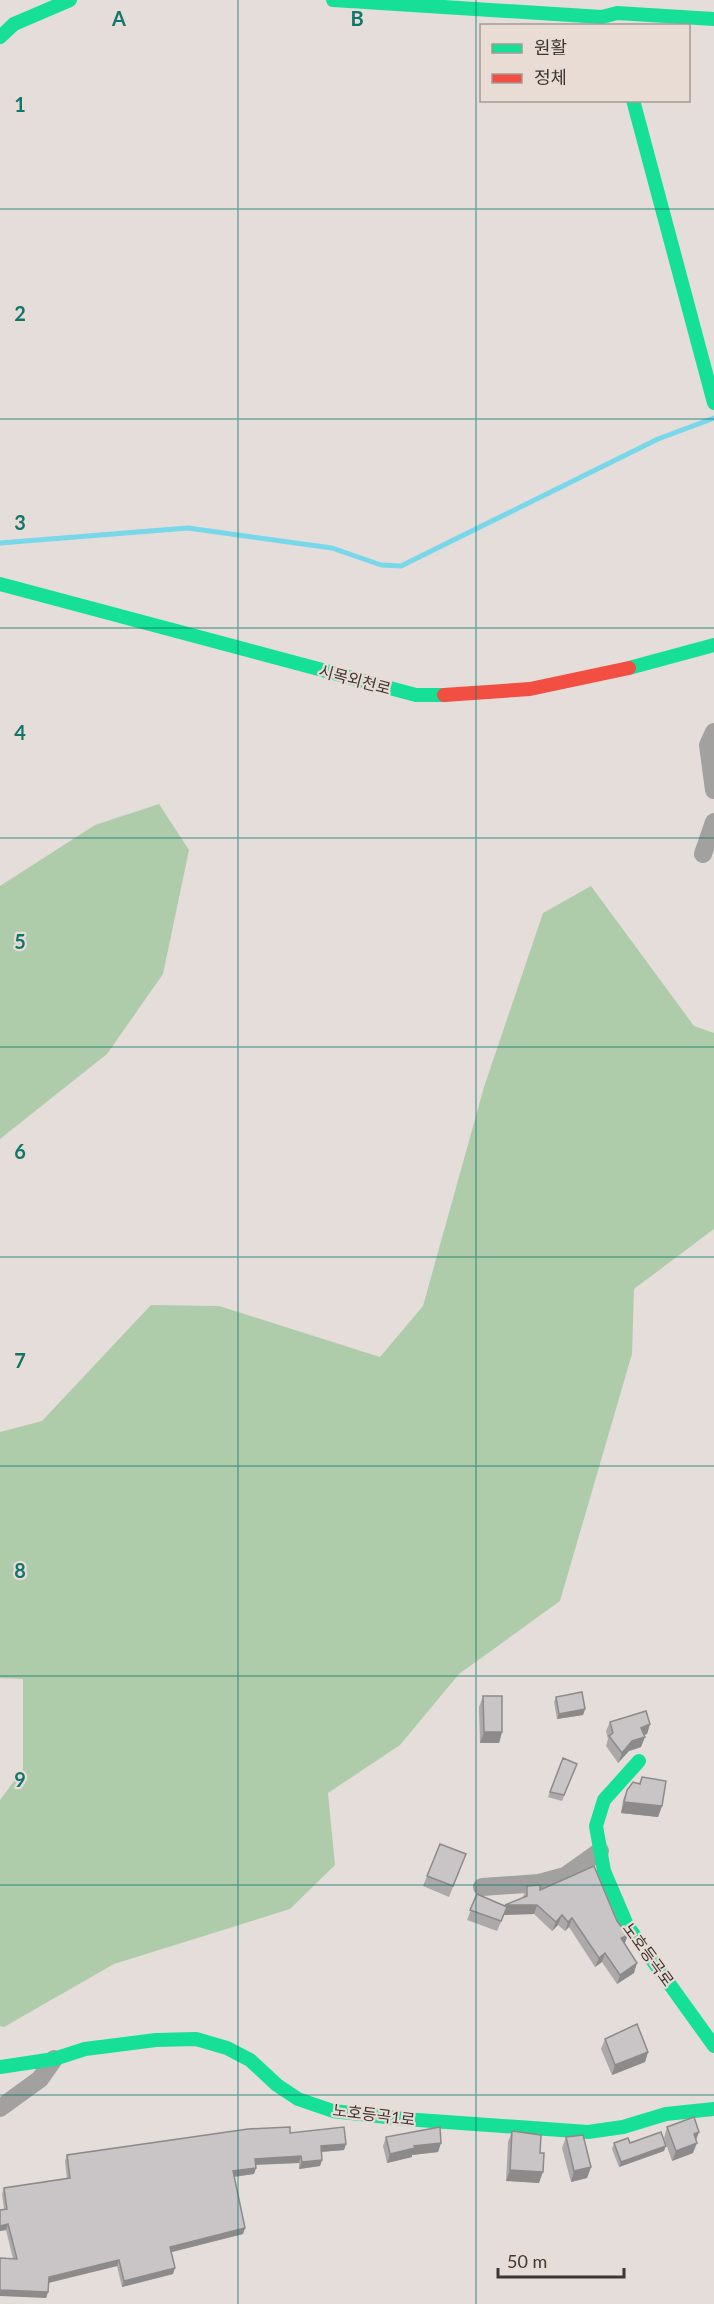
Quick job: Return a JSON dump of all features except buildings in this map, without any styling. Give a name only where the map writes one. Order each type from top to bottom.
[{"type":"street","points":[[0,37],[14,24],[70,0]]},
{"type":"street","points":[[333,0],[602,17],[611,20],[617,13],[714,19]]},
{"type":"street","points":[[634,102],[714,403]]},
{"type":"street","name":"시목외천로","points":[[0,584],[416,695],[454,697],[503,695],[553,687],[714,645]]},
{"type":"street","points":[[714,732],[708,745],[714,790]]},
{"type":"street","points":[[703,854],[714,822]]},
{"type":"street","name":"노호등곡로","points":[[639,1761],[604,1800],[596,1826],[604,1871],[627,1925],[661,1969],[714,2046]]},
{"type":"street","points":[[482,1887],[539,1882],[565,1876],[600,1851]]},
{"type":"street","name":"노호등곡1로","points":[[54,2060],[85,2049],[156,2040],[196,2039],[227,2048],[250,2060],[277,2085],[298,2099],[333,2111],[415,2120],[588,2132],[623,2127],[666,2114],[714,2109]]},
{"type":"street","points":[[0,2067],[54,2060]]},
{"type":"street","points":[[0,2108],[40,2079],[54,2060]]},
{"type":"green space","points":[[159,804],[189,850],[163,974],[107,1054],[0,1139],[0,886],[95,825]]},
{"type":"green space","points":[[591,886],[694,1026],[714,1033],[714,1229],[634,1289],[632,1354],[560,1601],[459,1674],[400,1745],[328,1793],[335,1865],[290,1909],[114,1964],[4,2027],[0,2026],[0,1800],[23,1769],[23,1679],[0,1678],[0,1432],[42,1421],[151,1305],[219,1306],[380,1357],[423,1306],[484,1087],[543,913]]},
{"type":"waterway","points":[[0,543],[188,528],[332,548],[381,565],[401,566],[658,439],[714,418]]},
{"type":"traffic: fast","points":[[0,37],[14,24],[70,0]]},
{"type":"traffic: fast","points":[[333,0],[602,17],[617,13],[714,19]]},
{"type":"traffic: fast","points":[[634,102],[714,403]]},
{"type":"traffic: fast","points":[[0,584],[416,695],[444,695]]},
{"type":"traffic: fast","points":[[629,668],[714,645]]},
{"type":"traffic: fast","points":[[639,1761],[604,1800],[596,1826],[604,1871],[627,1925],[714,2046]]},
{"type":"traffic: fast","points":[[0,2067],[54,2059],[85,2049],[156,2040],[196,2039],[227,2048],[250,2060],[277,2085],[298,2099],[333,2111],[404,2119],[588,2132],[623,2127],[666,2114],[714,2109]]},
{"type":"traffic: jam","points":[[444,695],[530,689],[629,668]]}]
